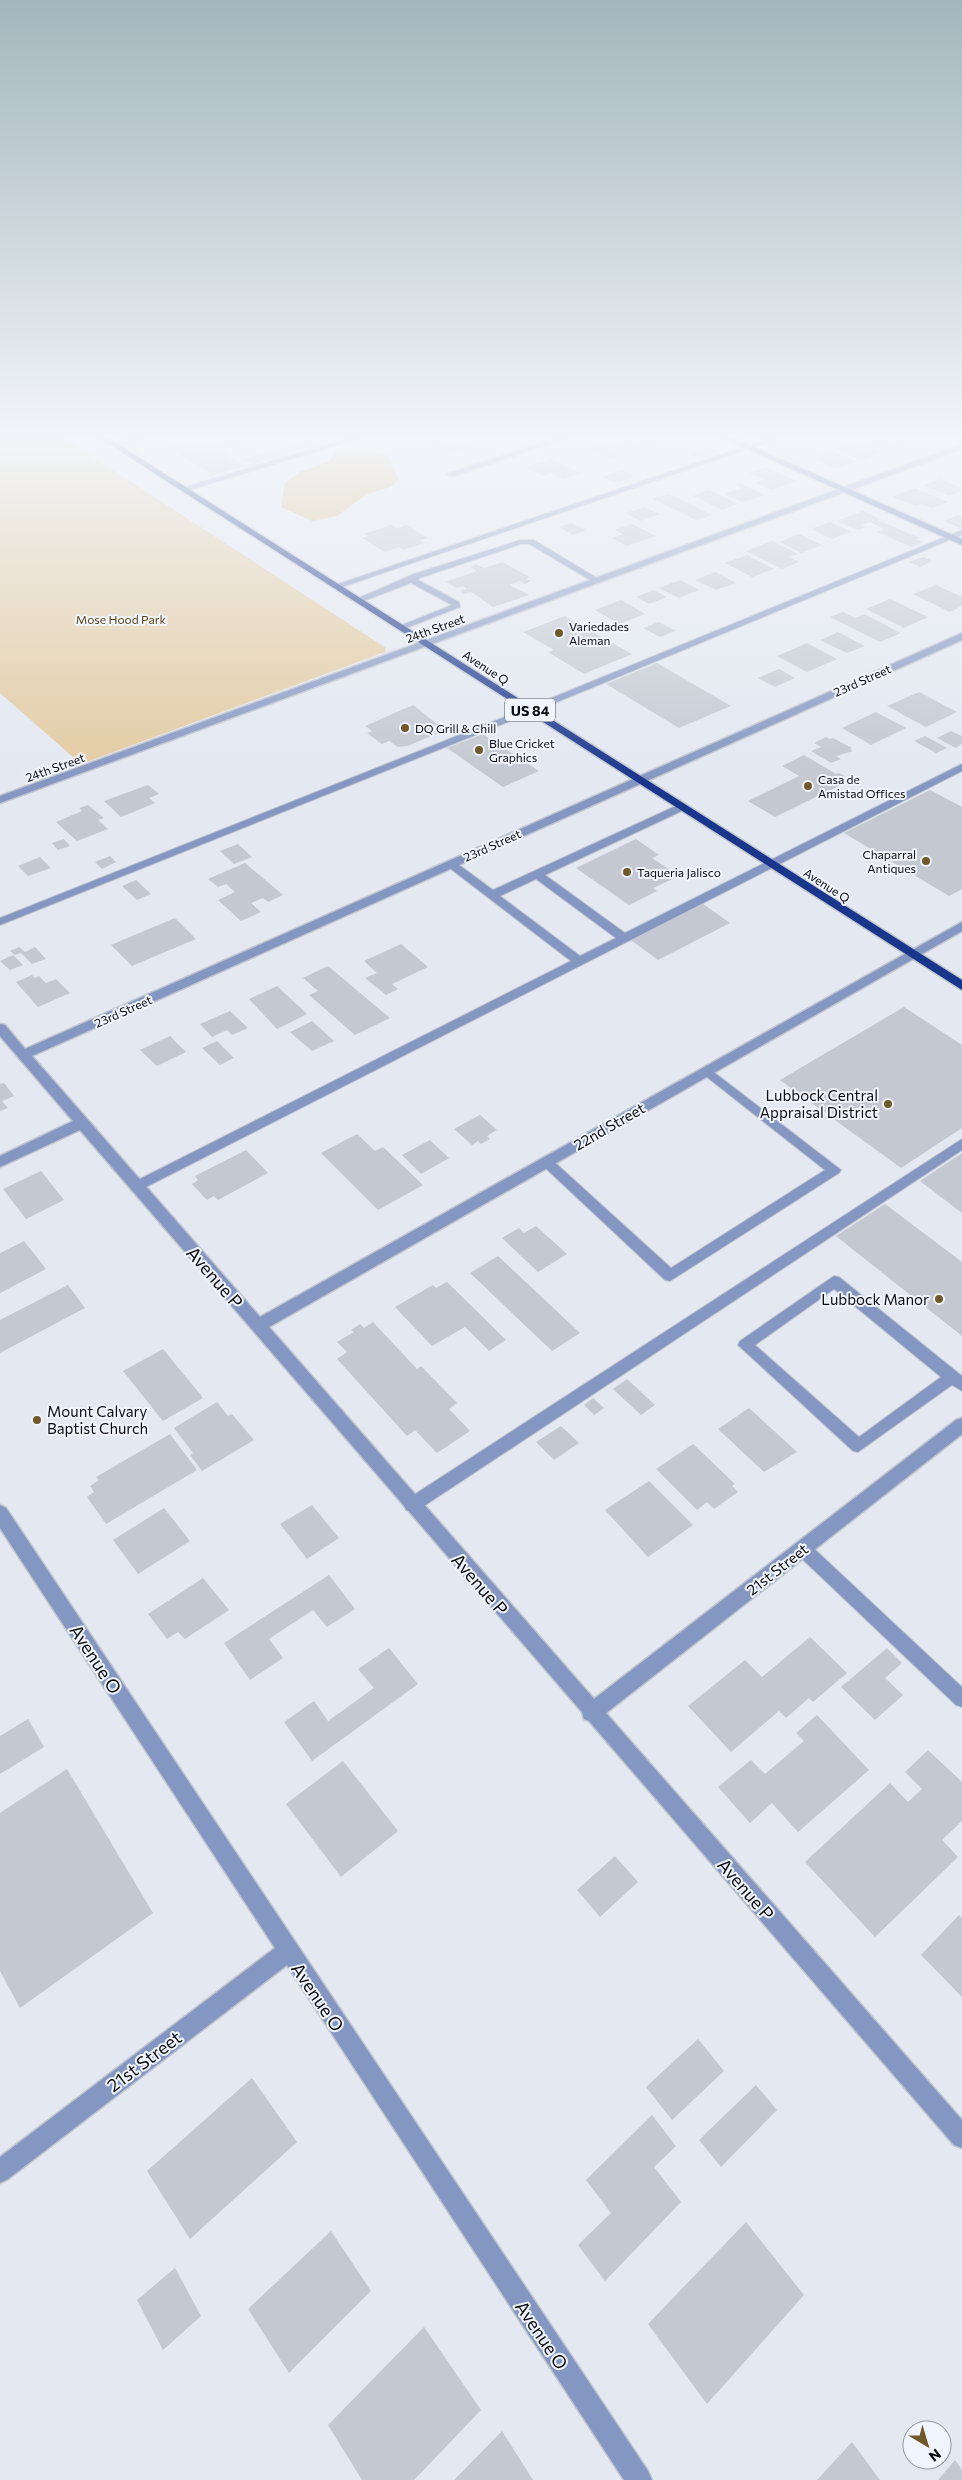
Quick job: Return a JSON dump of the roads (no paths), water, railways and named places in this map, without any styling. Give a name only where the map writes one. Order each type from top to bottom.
[{"type":"highway","name":"Avenue Q","points":[[279,550],[962,986]]},
{"type":"street","name":"24th Street","points":[[0,800],[682,550]]},
{"type":"street","name":"23rd Street","points":[[23,1055],[962,636]]},
{"type":"street","name":"22nd Street","points":[[257,1326],[962,926]]},
{"type":"street","name":"Avenue P","points":[[0,1028],[591,1713],[962,2137]]},
{"type":"street","points":[[0,1162],[82,1123]]},
{"type":"street","name":"21st Street","points":[[591,1713],[962,1426]]},
{"type":"street","name":"Avenue O","points":[[1,1516],[638,2480]]},
{"type":"street","name":"21st Street","points":[[0,2171],[288,1951]]},
{"type":"lane","points":[[336,586],[444,550]]},
{"type":"lane","points":[[358,600],[412,580],[417,576],[497,550]]},
{"type":"lane","points":[[544,550],[598,581]]},
{"type":"lane","points":[[0,922],[530,710],[919,550]]},
{"type":"lane","points":[[401,627],[456,607],[456,604],[412,580]]},
{"type":"lane","points":[[137,1186],[962,766]]},
{"type":"lane","points":[[492,895],[682,807]]},
{"type":"lane","points":[[451,864],[579,961]]},
{"type":"lane","points":[[536,874],[624,938]]},
{"type":"lane","points":[[546,1162],[670,1276],[834,1170],[707,1071]]},
{"type":"lane","points":[[412,1505],[962,1144]]},
{"type":"lane","points":[[834,1281],[957,1381],[858,1446],[745,1345],[834,1281]]},
{"type":"lane","points":[[803,1549],[962,1699]]},
{"type":"place","name":"Variedades Aleman","points":[[559,633]]},
{"type":"place","name":"DQ Grill & Chill","points":[[405,728]]},
{"type":"place","name":"Blue Cricket Graphics","points":[[479,750]]},
{"type":"place","name":"Casa de Amistad Offices","points":[[808,786]]},
{"type":"place","name":"Chaparral Antiques","points":[[926,861]]},
{"type":"place","name":"Taqueria Jalisco","points":[[627,872]]},
{"type":"place","name":"Lubbock Central Appraisal District","points":[[888,1104]]},
{"type":"place","name":"Lubbock Manor","points":[[939,1299]]},
{"type":"place","name":"Mount Calvary Baptist Church","points":[[37,1420]]},
{"type":"park label","name":"Mose Hood Park","points":[[121,619]]}]
